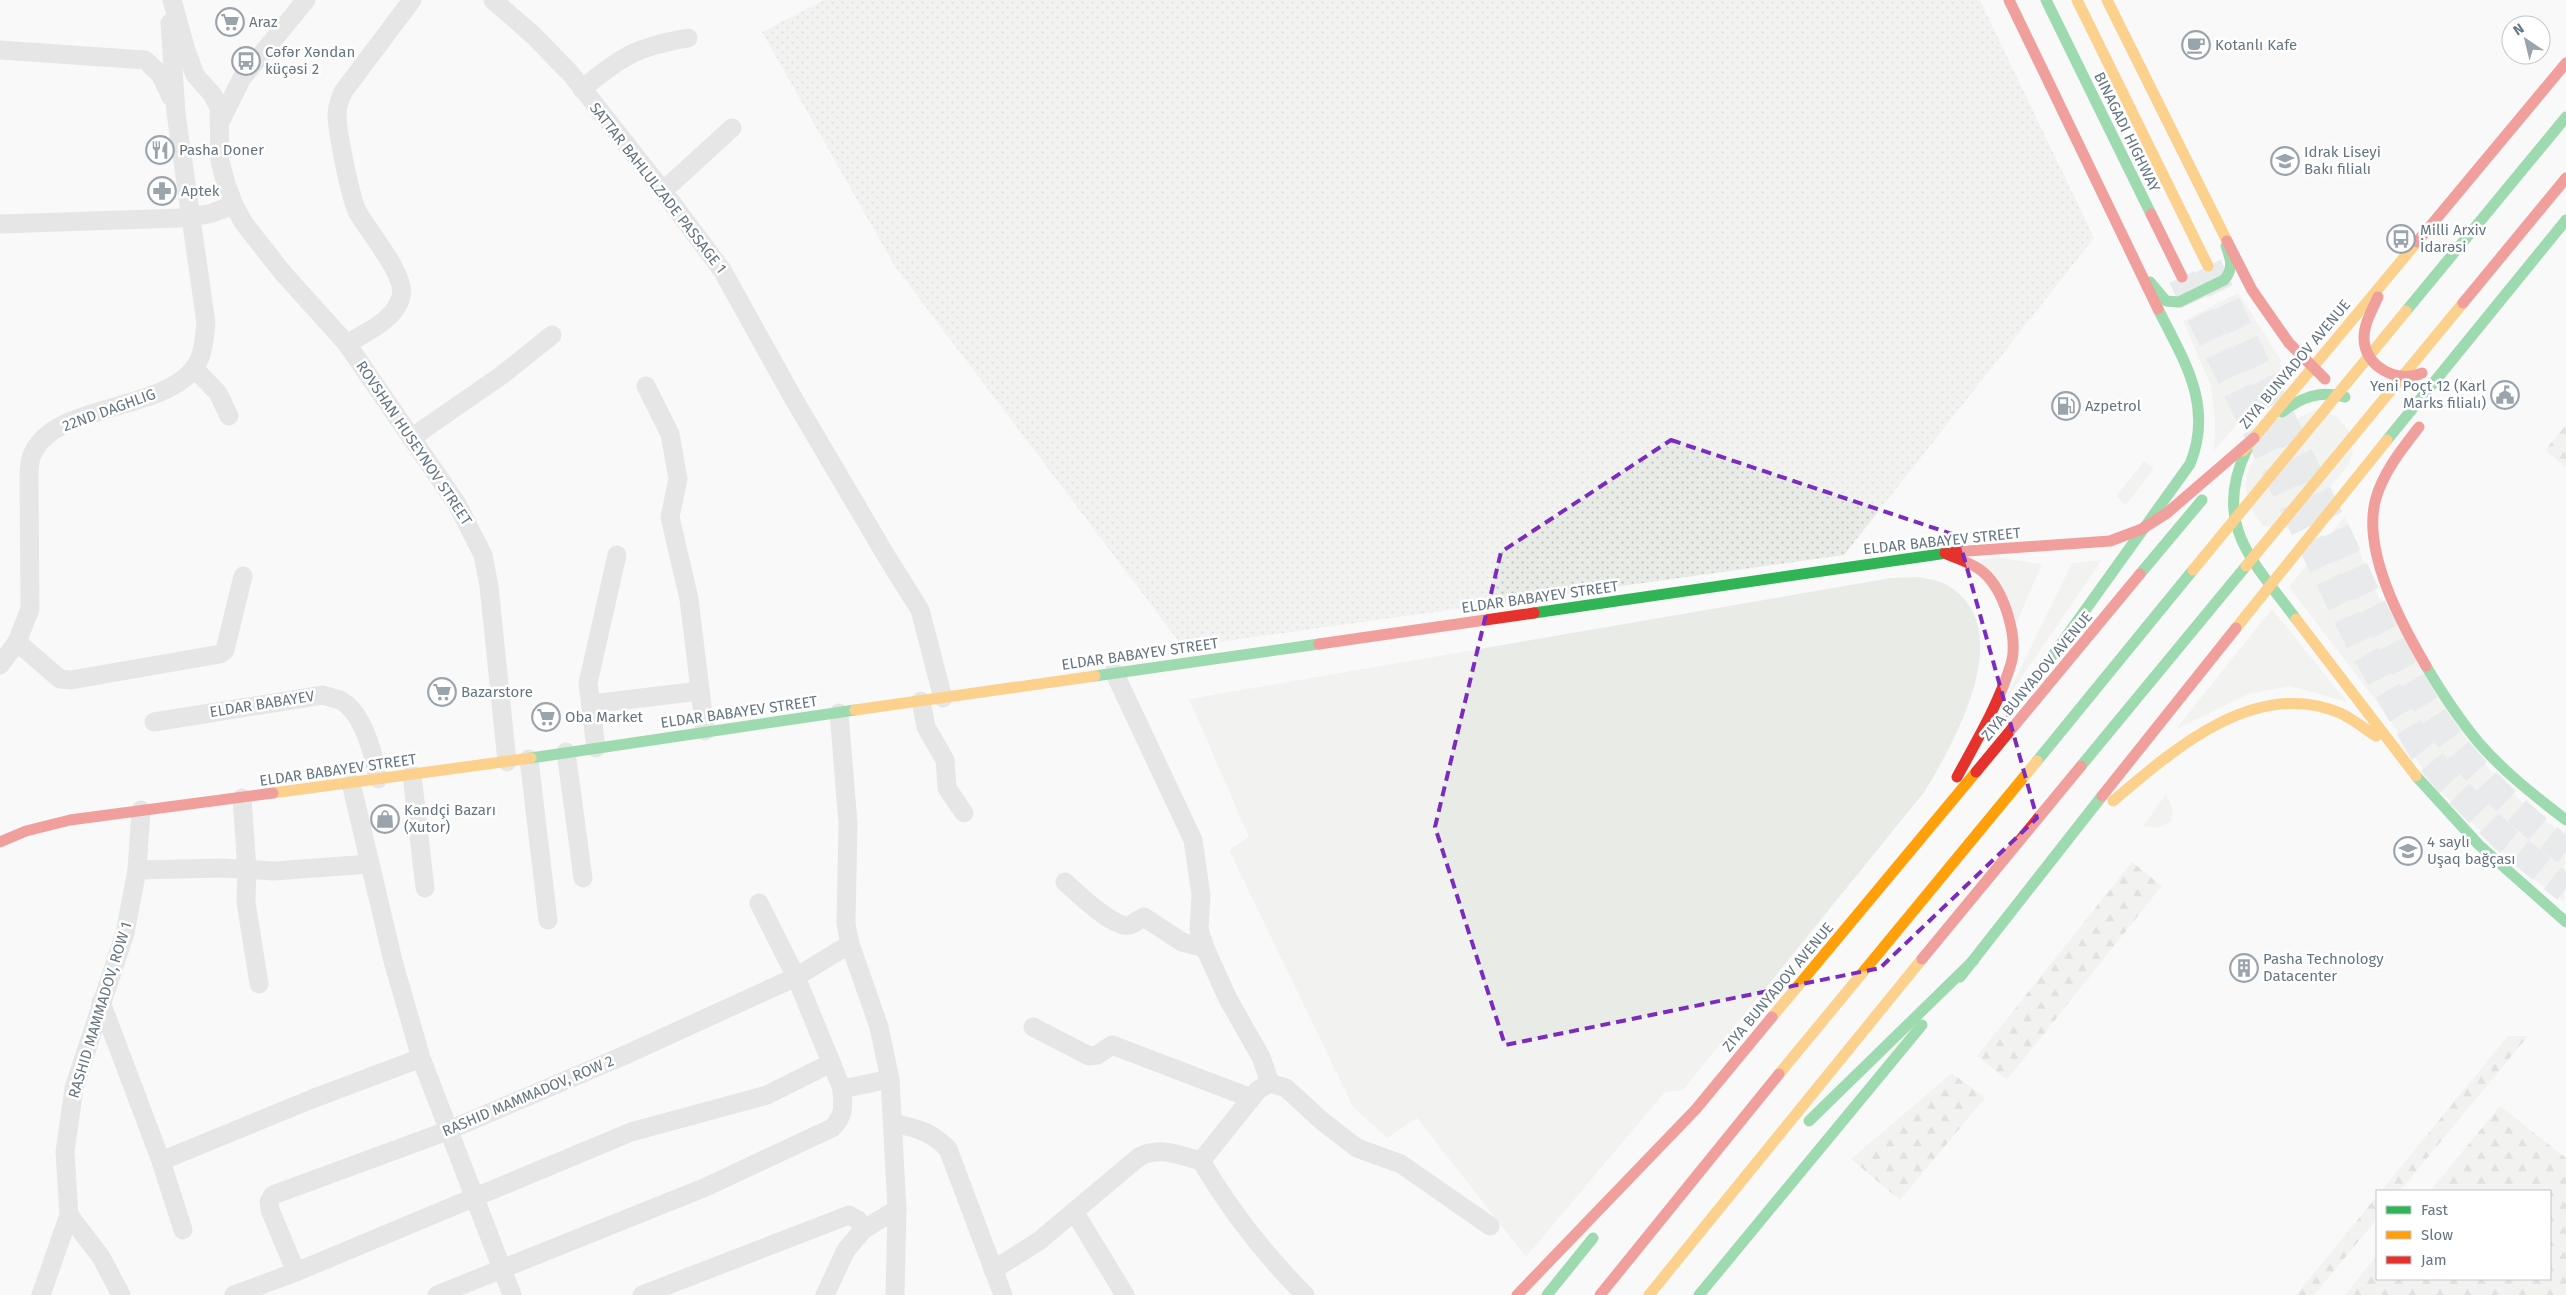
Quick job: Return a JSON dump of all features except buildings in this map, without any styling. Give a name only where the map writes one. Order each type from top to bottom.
[{"type":"main road","points":[[2009,0],[2192,378],[2202,419],[2200,435],[2190,464],[2046,664]]},
{"type":"main road","name":"BINAGADI HIGHWAY","points":[[2046,0],[2182,277]]},
{"type":"main road","name":"BINAGADI HIGHWAY","points":[[2077,0],[2208,266]]},
{"type":"main road","points":[[2107,0],[2221,230],[2265,311],[2311,368],[2345,397],[2365,419],[2368,435]]},
{"type":"main road","name":"ZIYA BUNYADOV AVENUE","points":[[1517,1295],[1696,1109],[2566,63]]},
{"type":"main road","points":[[1600,1295],[1688,1184],[1844,998],[2566,117]]},
{"type":"main road","points":[[1649,1295],[1870,1022],[2566,178]]},
{"type":"main road","points":[[1699,1295],[1974,960],[2062,846],[2464,343],[2566,220]]},
{"type":"main road","points":[[2139,268],[2166,301],[2179,302],[2229,276],[2232,263],[2221,230]]},
{"type":"main road","points":[[2396,266],[2367,321],[2364,340],[2367,353],[2393,375],[2406,378],[2440,364],[2464,343]]},
{"type":"main road","points":[[2444,388],[2464,343]]},
{"type":"main road","points":[[2345,397],[2332,393],[2305,396],[2274,418],[2254,438],[2234,478],[2232,510],[2243,544],[2408,766],[2500,866],[2566,922]]},
{"type":"main road","points":[[2424,420],[2387,472],[2377,494],[2373,512],[2373,539],[2389,592],[2428,668],[2479,743],[2513,777],[2566,820]]},
{"type":"main road","name":"ELDAR BABAYEV STREET","points":[[0,842],[56,823],[140,810],[529,759],[705,731],[1114,672],[1340,642],[1944,553],[2110,541],[2142,529],[2192,492],[2254,438]]},
{"type":"main road","points":[[2341,499],[2358,470],[2366,448]]},
{"type":"main road","points":[[2232,510],[2250,538],[2272,555],[2294,548],[2314,532]]},
{"type":"main road","points":[[1927,831],[1981,732],[2011,665],[2012,638],[2003,598],[1994,583],[1981,570],[1944,553]]},
{"type":"main road","points":[[1927,831],[2023,696]]},
{"type":"main road","points":[[2062,846],[2156,764],[2190,738],[2247,710],[2276,704],[2321,706],[2351,718],[2374,734],[2408,766]]},
{"type":"main road","points":[[2533,894],[2566,909]]},
{"type":"main road","points":[[1717,1211],[1974,960]]},
{"type":"main road","points":[[1616,1210],[1696,1109]]},
{"type":"main road","points":[[1596,1281],[1688,1184]]},
{"type":"main road","points":[[1547,1295],[1603,1225]]},
{"type":"street","points":[[0,224],[192,217],[209,214],[234,205],[220,161],[221,120],[215,100],[203,86],[191,66],[171,0]]},
{"type":"street","points":[[171,0],[176,113],[206,323],[200,357],[194,368],[218,393],[229,416]]},
{"type":"street","points":[[221,120],[242,78],[306,0]]},
{"type":"street","points":[[347,344],[396,310],[403,289],[398,276],[356,209],[338,128],[338,107],[343,92],[412,0]]},
{"type":"street","name":"SATTAR BAHLULZADE PASSAGE 1","points":[[493,0],[534,36],[582,89],[663,191],[737,293],[792,396],[920,610],[943,698]]},
{"type":"street","points":[[582,89],[631,52],[657,43],[688,38]]},
{"type":"street","points":[[0,50],[145,60],[153,65],[165,82],[176,113]]},
{"type":"street","points":[[176,113],[183,93],[190,88],[221,86],[242,78]]},
{"type":"street","points":[[663,191],[732,128]]},
{"type":"street","name":"ROVSHAN HUSEYNOV STREET","points":[[234,205],[243,222],[283,273],[347,344],[457,504],[483,555],[489,586],[506,762]]},
{"type":"street","points":[[411,438],[502,375],[552,335]]},
{"type":"street","name":"22ND DAGHLIG","points":[[0,665],[16,642],[30,609],[29,478],[31,457],[38,444],[49,433],[70,422],[163,390],[179,381],[194,368]]},
{"type":"street","points":[[646,386],[670,434],[678,479],[670,517],[689,599],[705,731]]},
{"type":"street","points":[[596,748],[588,683],[617,555]]},
{"type":"street","points":[[16,642],[60,679],[71,680],[220,654],[225,650],[243,576]]},
{"type":"street","points":[[1114,672],[1193,840],[1201,895],[1200,929],[1204,948],[1228,999],[1261,1057],[1270,1083]]},
{"type":"street","points":[[590,704],[700,691]]},
{"type":"street","name":"ELDAR BABAYEV","points":[[154,722],[323,694],[342,701],[355,715],[370,743],[378,779]]},
{"type":"street","points":[[921,701],[926,727],[945,760],[946,788],[964,813]]},
{"type":"street","points":[[840,713],[846,793],[846,924],[850,944],[878,1027],[890,1079],[894,1123],[897,1209],[895,1295]]},
{"type":"street","points":[[566,752],[583,878]]},
{"type":"street","points":[[529,759],[548,920]]},
{"type":"street","points":[[412,775],[425,888]]},
{"type":"street","points":[[351,783],[393,961],[421,1058],[447,1131],[512,1295]]},
{"type":"street","points":[[242,798],[247,869],[246,902],[259,984]]},
{"type":"street","name":"RASHID MAMMADOV, ROW 1","points":[[41,1295],[69,1215],[65,1152],[74,1088],[125,933],[138,870],[140,810]]},
{"type":"street","points":[[138,870],[247,869],[274,871],[370,864]]},
{"type":"street","points":[[1065,882],[1096,909],[1123,925],[1130,925],[1144,917],[1182,942],[1204,948]]},
{"type":"street","points":[[437,1295],[706,1187],[832,1128],[840,1120],[844,1108],[842,1089],[796,977],[759,903]]},
{"type":"street","name":"RASHID MAMMADOV, ROW 2","points":[[296,1272],[270,1210],[269,1202],[273,1195],[447,1131],[623,1056],[796,977],[850,944]]},
{"type":"street","points":[[101,1002],[161,1161],[183,1230]]},
{"type":"street","points":[[1033,1027],[1089,1056],[1097,1055],[1112,1044],[1251,1098]]},
{"type":"street","points":[[161,1161],[312,1099],[421,1058]]},
{"type":"street","points":[[234,1295],[296,1272],[631,1132],[767,1095],[831,1063]]},
{"type":"street","points":[[842,1089],[890,1079]]},
{"type":"street","points":[[1201,1161],[1258,1090],[1270,1083],[1286,1088],[1322,1121],[1357,1148],[1401,1164],[1490,1226]]},
{"type":"street","points":[[894,1123],[928,1132],[936,1136],[948,1149],[1003,1295]]},
{"type":"street","points":[[993,1270],[1039,1241],[1075,1213],[1139,1157],[1151,1151],[1164,1151],[1201,1161],[1222,1196],[1276,1265],[1306,1295]]},
{"type":"street","points":[[825,1295],[846,1250],[863,1230],[897,1209]]},
{"type":"street","points":[[1075,1213],[1125,1295]]},
{"type":"street","points":[[69,1215],[101,1257],[120,1295]]},
{"type":"street","points":[[642,1295],[849,1215],[858,1220],[863,1230]]},
{"type":"highlighted area","points":[[1671,440],[1958,536],[2037,818],[1880,968],[1505,1045],[1435,827],[1501,552]]},
{"type":"green space","points":[[824,0],[1980,0],[2094,238],[1844,555],[1183,647],[894,265],[762,32]]},
{"type":"green space","points":[[2238,293],[2281,360],[2280,373],[2214,451],[2215,421],[2211,386],[2183,321]]},
{"type":"green space","points":[[2318,409],[2336,416],[2349,431],[2353,452],[2348,466],[2294,529],[2263,526],[2253,511],[2246,492],[2246,480],[2250,468],[2256,457],[2273,436],[2295,420]]},
{"type":"green space","points":[[2566,425],[2566,468],[2545,450]]},
{"type":"green space","points":[[2144,461],[2154,469],[2126,505],[2116,496]]},
{"type":"green space","points":[[2345,516],[2376,592],[2478,757],[2524,804],[2566,836],[2564,901],[2517,867],[2434,785],[2380,706],[2289,587]]},
{"type":"green space","points":[[1996,557],[2042,564],[2015,627],[1973,562]]},
{"type":"green space","points":[[2102,560],[2002,706],[2072,563]]},
{"type":"green space","points":[[1919,577],[1945,584],[1967,603],[1978,627],[1980,654],[1975,684],[1965,714],[1938,769],[1925,791],[1683,1090],[1665,1092],[1526,1257],[1417,1118],[1387,1138],[1353,1107],[1229,850],[1249,837],[1189,699],[1891,578]]},
{"type":"green space","points":[[2272,609],[2347,702],[2290,686],[2248,694],[2175,730]]},
{"type":"green space","points":[[2166,794],[2173,809],[2171,821],[2159,828],[2143,826]]},
{"type":"green space","points":[[2132,862],[2162,886],[2007,1080],[1977,1056]]},
{"type":"green space","points":[[2508,1036],[2528,1036],[2401,1190],[2382,1190]]},
{"type":"green space","points":[[1952,1073],[1985,1098],[1900,1200],[1851,1159]]},
{"type":"green space","points":[[2500,1106],[2566,1158],[2566,1295],[2345,1295],[2376,1256],[2376,1280],[2551,1280],[2551,1190],[2431,1190]]},
{"type":"green space","points":[[2376,1197],[2376,1220],[2314,1295],[2296,1295]]},
{"type":"tunnel","points":[[2208,266],[2375,613],[2429,710],[2458,750],[2486,782],[2566,852]]},
{"type":"tunnel","points":[[2182,277],[2360,643],[2422,750],[2449,783],[2506,840],[2566,889]]},
{"type":"traffic: fast","points":[[2046,0],[2151,214]]},
{"type":"traffic: fast","points":[[2406,311],[2566,117]]},
{"type":"traffic: fast","points":[[2387,440],[2566,220]]},
{"type":"traffic: fast","points":[[2150,282],[2166,301],[2179,302],[2224,280],[2231,264],[2226,246]]},
{"type":"traffic: fast","points":[[2053,655],[2190,464],[2197,443],[2199,422],[2193,384],[2186,365],[2158,309]]},
{"type":"traffic: fast","points":[[2282,412],[2297,402],[2312,396],[2327,394],[2345,397]]},
{"type":"traffic: fast","points":[[2247,449],[2237,475],[2233,499],[2235,520],[2242,540],[2252,559],[2296,619]]},
{"type":"traffic: fast","points":[[2140,574],[2202,500]]},
{"type":"traffic: fast","points":[[1534,613],[1954,552]]},
{"type":"traffic: fast","points":[[2081,766],[2246,566]]},
{"type":"traffic: fast","points":[[2037,761],[2193,570]]},
{"type":"traffic: fast","points":[[1095,676],[1319,644]]},
{"type":"traffic: fast","points":[[2426,666],[2458,715],[2489,754],[2520,783],[2566,820]]},
{"type":"traffic: fast","points":[[531,758],[855,710]]},
{"type":"traffic: fast","points":[[2416,776],[2479,845],[2566,922]]},
{"type":"traffic: fast","points":[[1960,977],[2102,796]]},
{"type":"traffic: fast","points":[[1809,1121],[1974,960]]},
{"type":"traffic: fast","points":[[1699,1295],[1922,1025]]},
{"type":"traffic: fast","points":[[1547,1295],[1593,1238]]},
{"type":"traffic: slow","points":[[2077,0],[2208,266]]},
{"type":"traffic: slow","points":[[2107,0],[2227,241]]},
{"type":"traffic: slow","points":[[2243,451],[2417,242]]},
{"type":"traffic: slow","points":[[2246,566],[2463,303]]},
{"type":"traffic: slow","points":[[2193,570],[2406,311]]},
{"type":"traffic: slow","points":[[2236,628],[2387,440]]},
{"type":"traffic: slow","points":[[2296,619],[2416,776]]},
{"type":"traffic: slow","points":[[855,710],[1095,676]]},
{"type":"traffic: slow","points":[[2113,801],[2189,741],[2217,724],[2247,712],[2277,704],[2308,704],[2340,713],[2376,736]]},
{"type":"traffic: slow","points":[[273,793],[531,758]]},
{"type":"traffic: slow","points":[[1779,1074],[2037,761]]},
{"type":"traffic: slow","points":[[1772,1017],[1976,772]]},
{"type":"traffic: slow","points":[[1649,1295],[1922,959]]},
{"type":"traffic: jam","points":[[2009,0],[2158,309]]},
{"type":"traffic: jam","points":[[2417,242],[2566,63]]},
{"type":"traffic: jam","points":[[2463,303],[2566,178]]},
{"type":"traffic: jam","points":[[2151,214],[2182,277]]},
{"type":"traffic: jam","points":[[2227,241],[2252,290],[2289,343],[2325,379]]},
{"type":"traffic: jam","points":[[2378,297],[2364,333],[2366,348],[2370,357],[2384,371],[2393,374],[2413,376],[2422,373]]},
{"type":"traffic: jam","points":[[2419,427],[2394,461],[2379,488],[2373,518],[2374,540],[2386,585],[2395,608],[2426,666]]},
{"type":"traffic: jam","points":[[1954,552],[2110,541],[2142,529],[2167,513],[2254,438]]},
{"type":"traffic: jam","points":[[1945,553],[1975,566],[1991,580],[2008,616],[2013,643],[2013,656],[2005,681],[1986,723],[1957,777]]},
{"type":"traffic: jam","points":[[1976,772],[2140,574]]},
{"type":"traffic: jam","points":[[1319,644],[1534,613]]},
{"type":"traffic: jam","points":[[2102,796],[2236,628]]},
{"type":"traffic: jam","points":[[1922,959],[2081,766]]},
{"type":"traffic: jam","points":[[0,842],[26,831],[70,820],[273,793]]},
{"type":"traffic: jam","points":[[1517,1295],[1696,1109],[1772,1017]]},
{"type":"traffic: jam","points":[[1600,1295],[1779,1074]]},
{"type":"place","name":"Araz","points":[[230,22]]},
{"type":"place","name":"Kotanlı Kafe","points":[[2196,45]]},
{"type":"place","name":"Cəfər Xəndan küçəsi 2","points":[[246,61]]},
{"type":"place","name":"Pasha Doner","points":[[160,150]]},
{"type":"place","name":"Idrak Liseyi Bakı filialı","points":[[2285,161]]},
{"type":"place","name":"Aptek","points":[[162,191]]},
{"type":"place","name":"Milli Arxiv İdarəsi","points":[[2401,239]]},
{"type":"place","name":"Yeni Poçt 12 (Karl Marks filialı)","points":[[2505,395]]},
{"type":"place","name":"Azpetrol","points":[[2066,406]]},
{"type":"place","name":"Bazarstore","points":[[442,692]]},
{"type":"place","name":"Oba Market","points":[[546,717]]},
{"type":"place","name":"Kəndçi Bazarı (Xutor)","points":[[385,819]]},
{"type":"place","name":"4 saylı Uşaq bağçası","points":[[2408,851]]},
{"type":"place","name":"Pasha Technology Datacenter","points":[[2244,968]]}]
